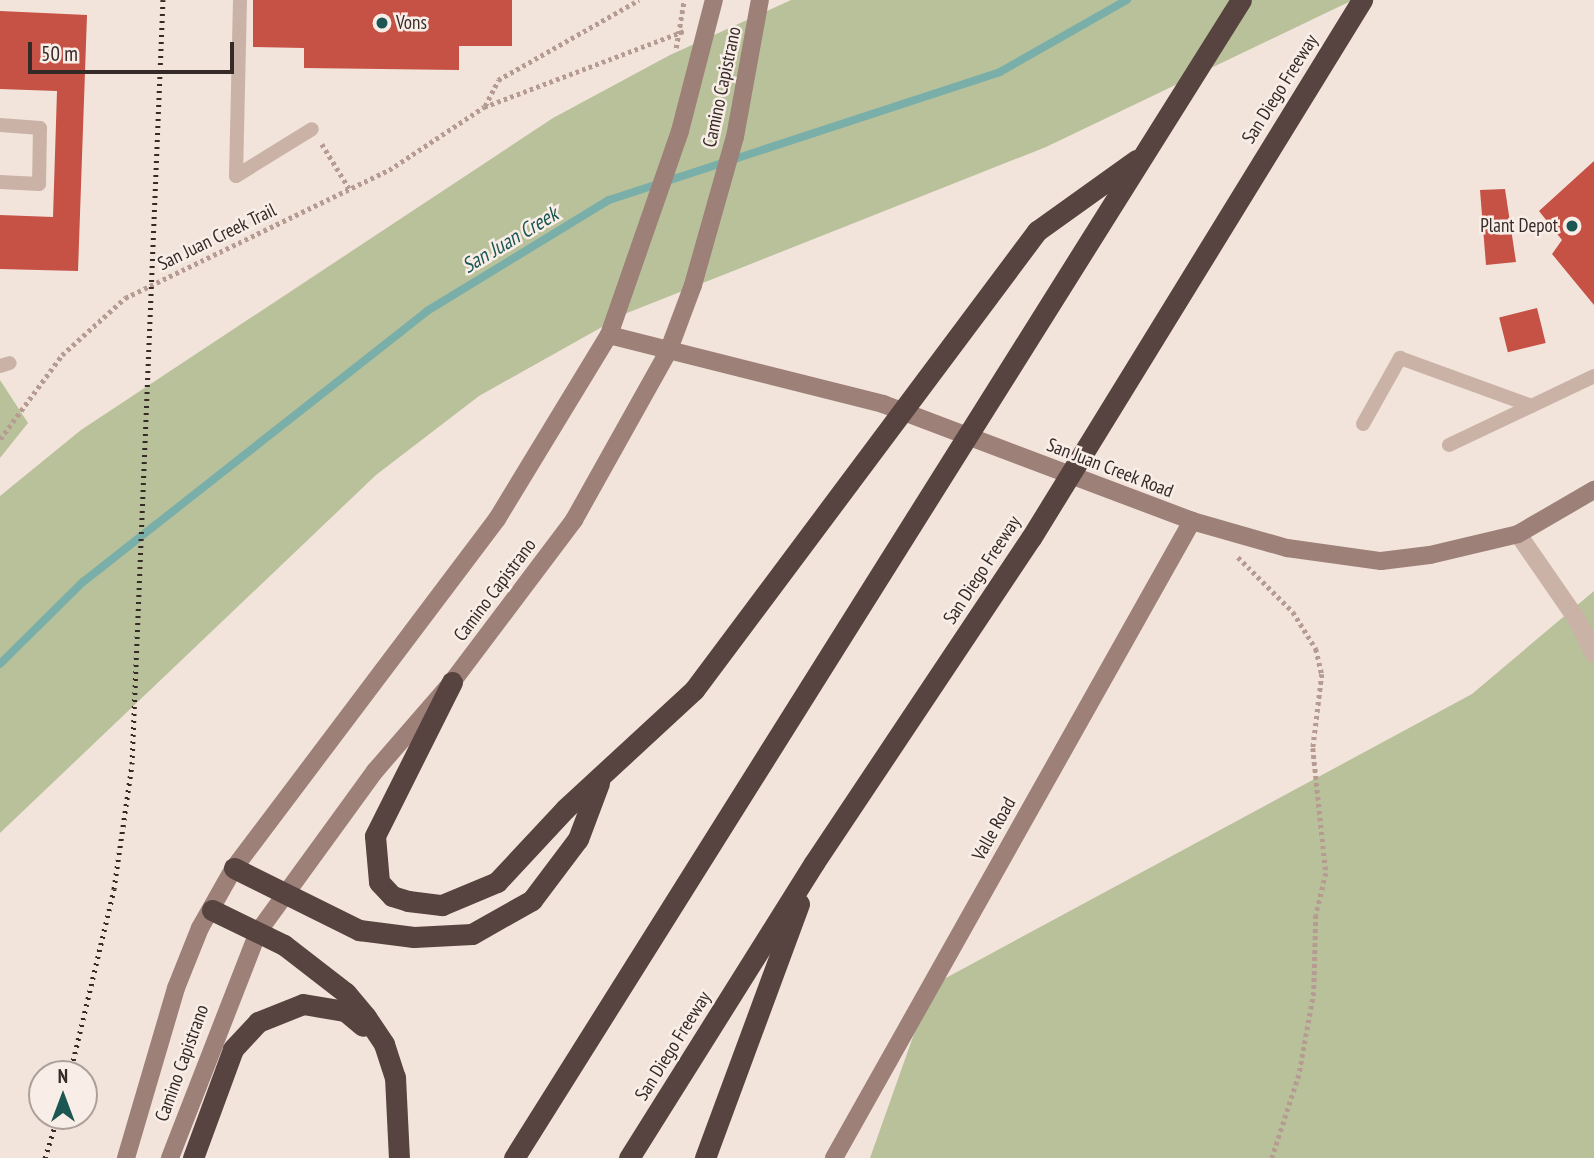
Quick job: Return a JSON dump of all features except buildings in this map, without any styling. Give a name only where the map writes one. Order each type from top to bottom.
[{"type":"highway","points":[[514,1158],[1003,375],[1241,0]]},
{"type":"highway","name":"San Diego Freeway","points":[[629,1158],[814,863],[1031,538],[1362,0]]},
{"type":"highway","points":[[453,682],[375,836],[379,882],[392,896],[442,905],[497,882],[694,690],[843,486],[1037,231],[1151,145]]},
{"type":"highway","points":[[234,868],[283,897],[359,930],[414,937],[472,934],[532,900],[578,839],[601,778]]},
{"type":"highway","points":[[705,1158],[814,863]]},
{"type":"highway","points":[[212,910],[284,944],[346,993],[384,1044],[398,1099],[398,1158]]},
{"type":"highway","points":[[193,1158],[233,1049],[258,1022],[303,1004],[345,1011],[384,1044]]},
{"type":"main road","name":"Camino Capistrano","points":[[170,1158],[258,932],[375,771],[453,682],[574,520],[668,352],[693,285],[734,137],[760,0]]},
{"type":"main road","name":"Camino Capistrano","points":[[126,1158],[176,988],[234,868],[497,519],[612,327],[680,131],[714,1]]},
{"type":"main road","name":"San Juan Creek Road","points":[[612,327],[668,352],[883,404],[1192,521],[1287,548],[1381,561],[1518,534],[1594,490]]},
{"type":"main road","name":"Valle Road","points":[[834,1158],[1192,521]]},
{"type":"street","points":[[1518,534],[1576,618],[1594,654]]},
{"type":"lane","points":[[240,0],[236,176],[312,129]]},
{"type":"lane","points":[[0,125],[40,128],[38,184],[0,182]]},
{"type":"lane","points":[[1363,424],[1400,358],[1532,406]]},
{"type":"lane","points":[[1449,445],[1594,376]]},
{"type":"path","name":"San Juan Creek Trail","points":[[484,107],[498,80],[639,0]]},
{"type":"path","points":[[681,13],[684,0]]},
{"type":"path","name":"San Juan Creek Trail","points":[[0,439],[62,355],[125,298],[389,170],[484,107],[693,27]]},
{"type":"path","points":[[312,129],[349,188]]},
{"type":"path","points":[[1217,529],[1293,612],[1316,649],[1322,674],[1313,748],[1326,873],[1316,915],[1314,992],[1299,1075],[1272,1158]]},
{"type":"green space","points":[[791,0],[1353,0],[1046,147],[627,313],[479,396],[376,475],[0,833],[0,496],[81,430],[553,118],[670,55]]},
{"type":"green space","points":[[0,380],[28,423],[0,458]]},
{"type":"green space","points":[[1594,591],[1594,1158],[870,1158],[931,986],[1472,694]]},
{"type":"waterway","name":"San Juan Creek","points":[[0,664],[83,582],[427,311],[609,200],[1000,72],[1127,0]]},
{"type":"railway","points":[[73,1060],[114,889],[132,764],[163,0]]},
{"type":"railway","points":[[45,1158],[54,1130]]},
{"type":"place","name":"Vons","points":[[382,23]]},
{"type":"place","name":"Plant Depot","points":[[1572,226]]}]
